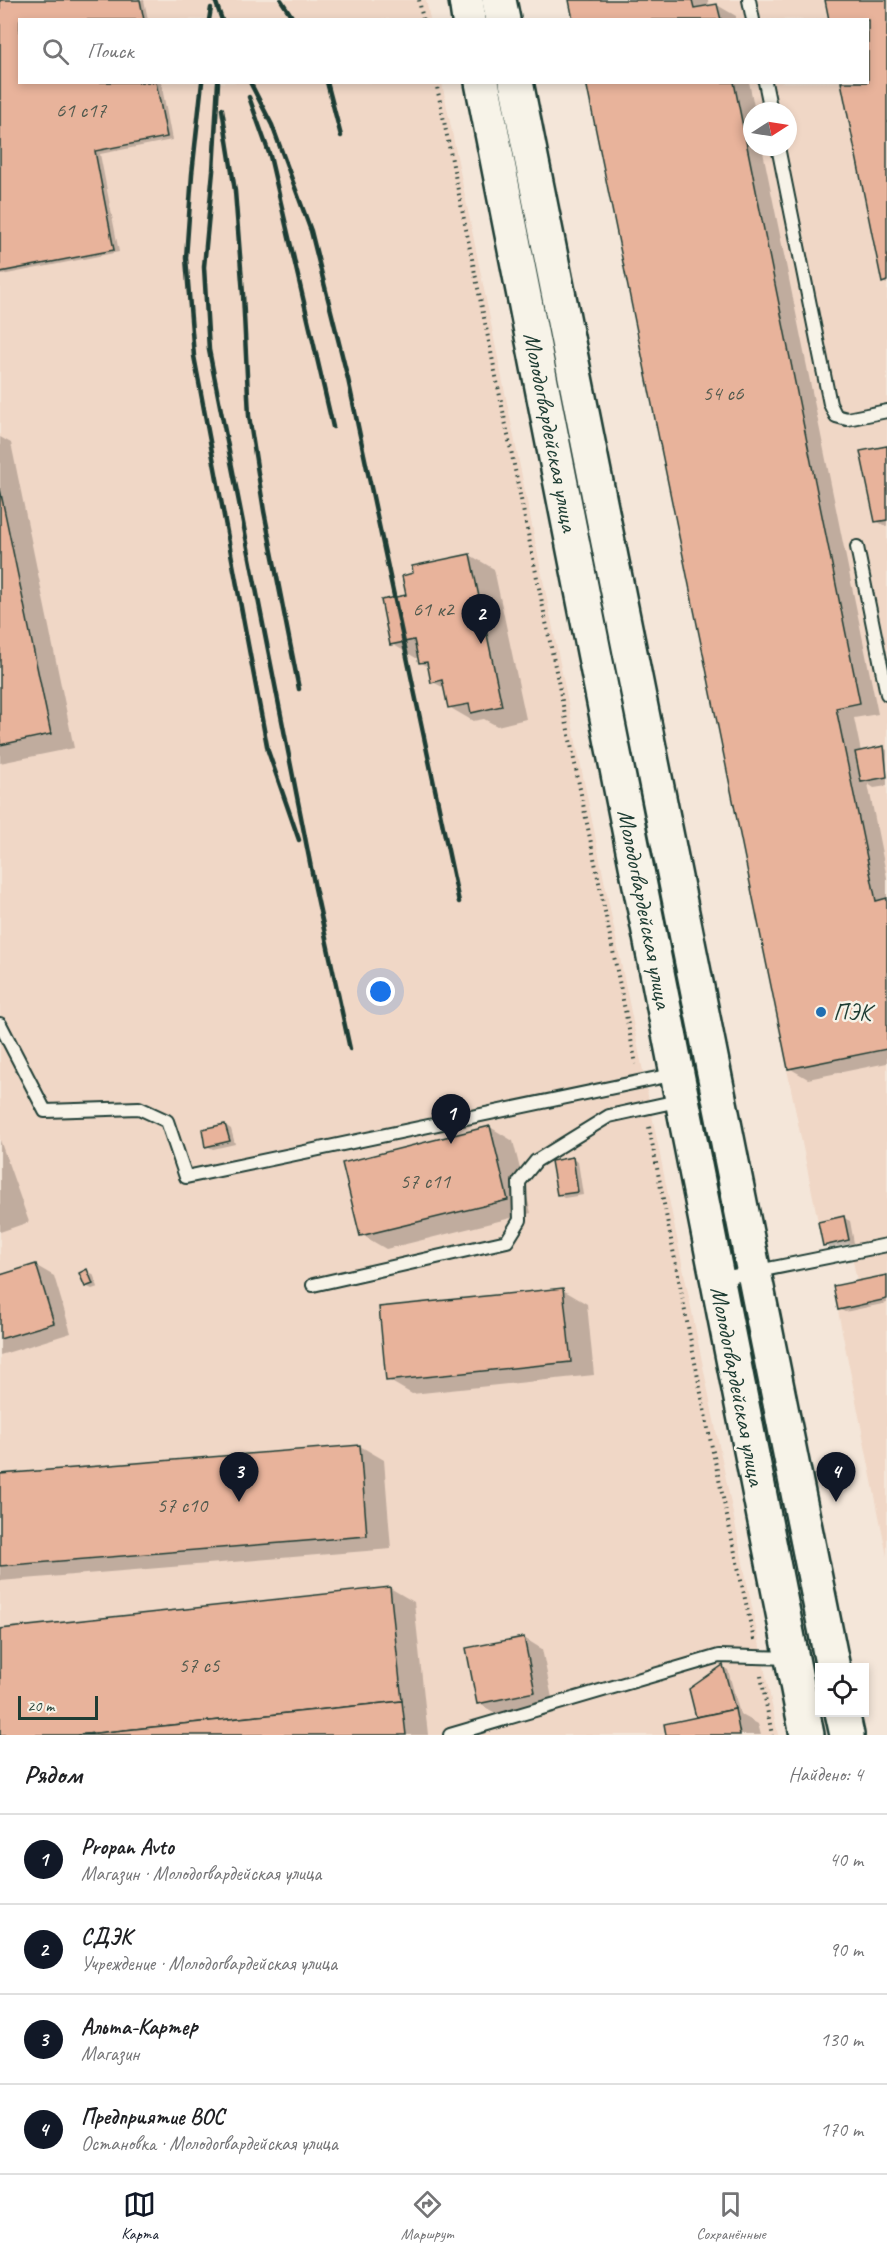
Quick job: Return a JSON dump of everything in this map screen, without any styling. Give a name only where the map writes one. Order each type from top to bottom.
[{"type":"main road","points":[[466,0],[470,18]]},
{"type":"main road","points":[[499,0],[503,18]]},
{"type":"main road","name":"Молодогвардейская улица","points":[[482,84],[807,1735]]},
{"type":"main road","name":"Молодогвардейская улица","points":[[516,84],[831,1663]]},
{"type":"main road","points":[[843,1717],[847,1735]]},
{"type":"lane","points":[[749,0],[753,18]]},
{"type":"lane","points":[[765,84],[769,102]]},
{"type":"lane","points":[[780,156],[830,404],[836,416],[847,419],[887,411]]},
{"type":"lane","points":[[857,547],[887,694]]},
{"type":"lane","points":[[0,1024],[45,1111],[139,1108],[167,1121],[186,1177],[639,1083],[680,1087]]},
{"type":"lane","points":[[313,1285],[507,1241],[520,1220],[519,1182],[536,1161],[609,1116],[645,1108],[680,1087]]},
{"type":"lane","points":[[717,1279],[887,1245]]},
{"type":"lane","points":[[450,1735],[719,1656],[791,1658]]},
{"type":"path","points":[[419,0],[423,18]]},
{"type":"path","points":[[436,84],[639,1083]]},
{"type":"path","points":[[645,1108],[708,1429],[758,1657],[772,1735]]},
{"type":"shaded area","points":[[0,0],[426,0],[430,18],[18,18],[18,84],[442,84],[778,1735],[0,1735]]},
{"type":"shaded area","points":[[569,0],[887,0],[887,1556],[833,1286],[857,1281],[849,1241],[823,1246],[586,84],[869,84],[869,18],[573,18]]},
{"type":"building","points":[[0,0],[140,0],[144,18],[18,18],[18,84],[156,84],[167,137],[95,151],[114,250],[0,272]]},
{"type":"building","points":[[569,0],[692,0],[694,8],[717,4],[720,18],[573,18]]},
{"type":"building","points":[[825,0],[887,0],[887,281],[882,283],[841,84],[869,84],[869,18],[829,18]]},
{"type":"building","points":[[586,84],[734,84],[743,126],[743,156],[749,156],[860,703],[836,708],[876,901],[887,898],[887,1049],[788,1069]]},
{"type":"building","points":[[887,446],[887,520],[875,522],[860,451]]},
{"type":"building","points":[[0,489],[51,734],[0,745]]},
{"type":"building","points":[[470,554],[502,706],[471,713],[469,704],[448,708],[442,680],[431,683],[427,662],[419,663],[414,640],[390,645],[381,600],[406,595],[402,576],[413,573],[412,566]]},
{"type":"building","points":[[884,746],[887,777],[861,782],[855,752]]},
{"type":"building","points":[[225,1124],[230,1141],[205,1147],[202,1129]]},
{"type":"building","points":[[490,1126],[508,1200],[360,1236],[342,1163]]},
{"type":"building","points":[[573,1157],[578,1192],[557,1195],[551,1161]]},
{"type":"building","points":[[844,1216],[849,1240],[823,1246],[818,1222]]},
{"type":"building","points":[[36,1264],[54,1323],[0,1339],[0,1275]]},
{"type":"building","points":[[87,1269],[93,1284],[85,1287],[79,1273]]},
{"type":"building","points":[[887,1275],[887,1299],[838,1310],[833,1286]]},
{"type":"building","points":[[563,1288],[571,1362],[386,1381],[379,1307]]},
{"type":"building","points":[[360,1445],[367,1536],[0,1566],[0,1474]]},
{"type":"building","points":[[390,1587],[402,1701],[77,1735],[0,1735],[0,1629]]},
{"type":"building","points":[[524,1637],[535,1692],[477,1704],[466,1648]]},
{"type":"building","points":[[723,1665],[735,1709],[696,1717],[689,1689]]},
{"type":"building","points":[[402,1701],[406,1735],[77,1735]]},
{"type":"building","points":[[735,1709],[740,1735],[666,1735],[664,1724]]},
{"type":"railway","points":[[215,0],[221,18]]},
{"type":"railway","points":[[281,0],[293,18]]},
{"type":"railway","points":[[209,18],[211,8]]},
{"type":"railway","points":[[202,84],[186,258],[194,356],[268,751],[299,840]]},
{"type":"railway","points":[[218,84],[204,267],[209,350],[315,888],[350,1049]]},
{"type":"railway","points":[[251,84],[272,125],[311,231],[348,379],[459,902]]},
{"type":"railway","points":[[328,84],[341,136]]},
{"type":"railway","points":[[249,97],[270,156],[333,427]]},
{"type":"railway","points":[[222,109],[235,191],[249,416],[264,511],[299,689]]},
{"type":"place","name":"СДЭК","points":[[481,644]]},
{"type":"place","name":"ПЭК","points":[[821,1012]]},
{"type":"place","name":"Propan Avto","points":[[451,1144]]},
{"type":"place","name":"Альта-Картер","points":[[239,1502]]},
{"type":"place","name":"Предприятие ВОС","points":[[836,1502]]}]
